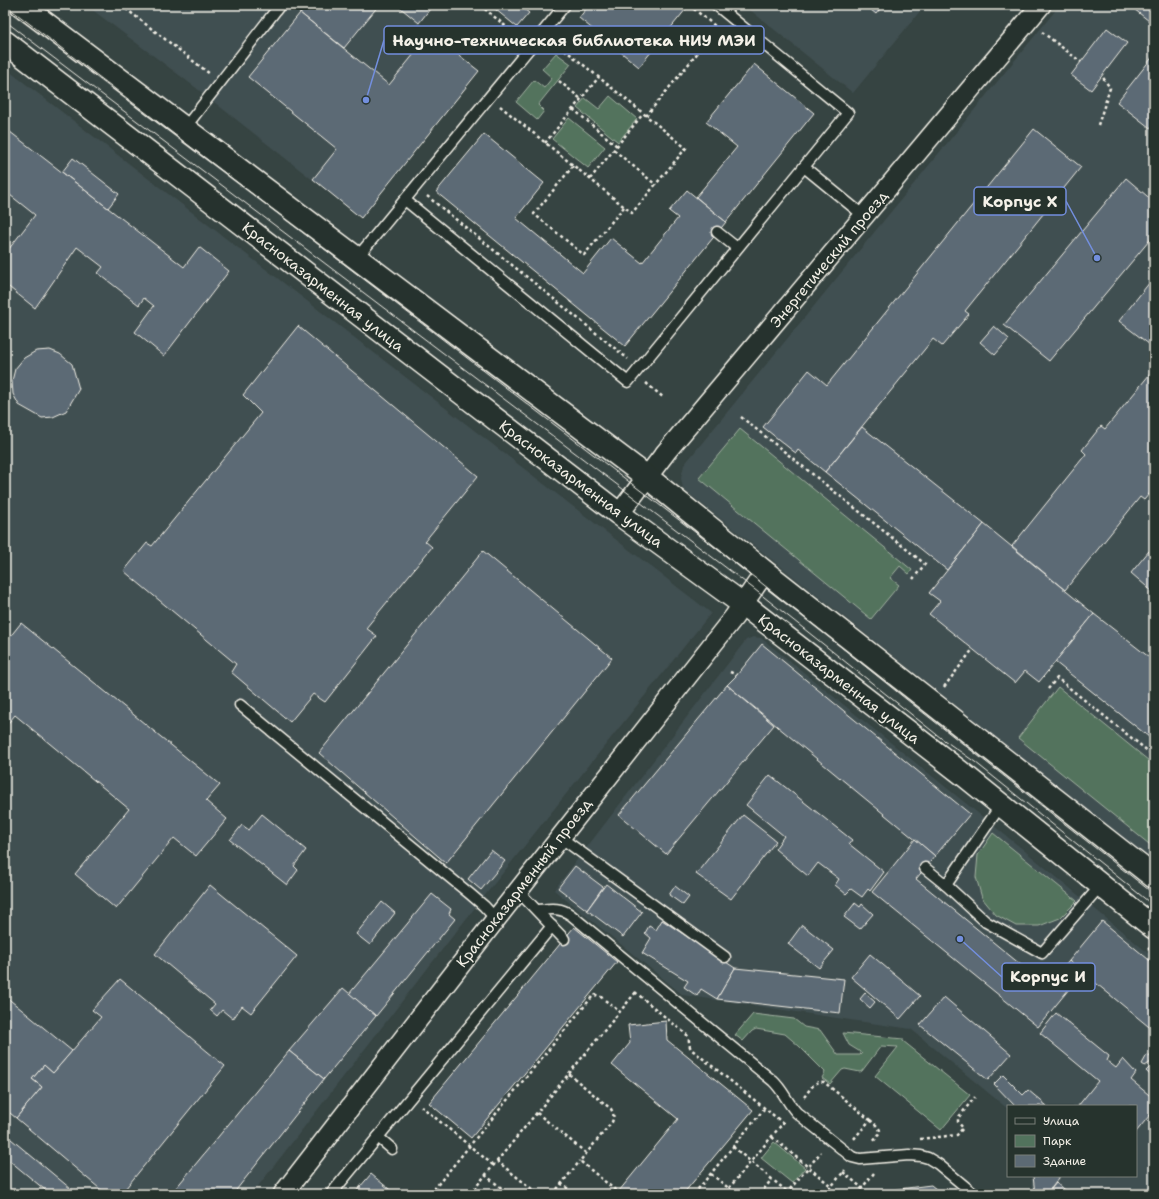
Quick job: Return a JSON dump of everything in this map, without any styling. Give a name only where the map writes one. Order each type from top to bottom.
[{"type":"main road","points":[[21,5],[647,477],[765,572],[1154,876]]},
{"type":"main road","name":"Красноказарменная улица","points":[[5,42],[619,514],[744,605],[964,775],[1154,928]]},
{"type":"street","name":"Энергетический проезд","points":[[619,514],[671,446],[1041,5]]},
{"type":"street","name":"Красноказарменный проезд","points":[[283,1194],[560,837],[744,605],[765,572]]},
{"type":"lane","points":[[184,129],[280,5]]},
{"type":"lane","points":[[356,259],[565,5]]},
{"type":"lane","points":[[405,200],[628,382],[848,113],[716,5]]},
{"type":"lane","points":[[804,167],[864,216]]},
{"type":"lane","points":[[718,232],[737,248]]},
{"type":"lane","points":[[240,706],[475,898],[496,919]]},
{"type":"lane","points":[[946,885],[1001,805]]},
{"type":"lane","points":[[560,837],[725,957]]},
{"type":"lane","points":[[926,868],[986,922],[1042,953],[1101,885]]},
{"type":"lane","points":[[518,891],[564,939]]},
{"type":"lane","points":[[537,910],[556,908],[566,912],[775,1083],[794,1110],[844,1151],[857,1158],[915,1154],[928,1158],[938,1164],[974,1194]]},
{"type":"lane","points":[[331,1194],[552,926]]},
{"type":"lane","points":[[378,1137],[392,1149]]},
{"type":"path","points":[[121,5],[219,82]]},
{"type":"path","points":[[480,5],[531,46]]},
{"type":"path","points":[[590,179],[728,15]]},
{"type":"path","points":[[489,97],[632,214],[686,148],[543,32]]},
{"type":"path","points":[[1042,32],[1081,62]]},
{"type":"path","points":[[1098,125],[1110,88],[1102,76]]},
{"type":"path","points":[[545,143],[599,77]]},
{"type":"path","points":[[559,81],[581,98]]},
{"type":"path","points":[[573,109],[617,146]]},
{"type":"path","points":[[614,150],[656,184]]},
{"type":"path","points":[[573,166],[534,214],[584,255],[624,207]]},
{"type":"path","points":[[416,187],[636,371],[664,398]]},
{"type":"path","points":[[741,417],[925,564],[913,579]]},
{"type":"path","points":[[943,687],[973,649]]},
{"type":"path","points":[[730,672],[737,675]]},
{"type":"path","points":[[1048,689],[1057,678],[1154,756]]},
{"type":"path","points":[[470,1194],[647,978]]},
{"type":"path","points":[[635,992],[687,1035],[691,1048],[783,1123]]},
{"type":"path","points":[[430,1194],[592,997],[596,995],[601,997],[620,1012]]},
{"type":"path","points":[[553,1194],[614,1118],[611,1109],[568,1074]]},
{"type":"path","points":[[724,1194],[816,1083],[822,1082],[824,1082],[880,1129],[880,1134],[876,1141],[843,1172],[825,1194]]},
{"type":"path","points":[[914,1140],[957,1135],[963,1128],[958,1122],[958,1118],[975,1097]]},
{"type":"path","points":[[424,1109],[493,1166]]},
{"type":"path","points":[[694,1194],[764,1109]]},
{"type":"path","points":[[537,1113],[586,1153]]},
{"type":"path","points":[[844,1151],[870,1120]]},
{"type":"path","points":[[772,1137],[832,1186]]},
{"type":"path","points":[[733,1147],[788,1193],[830,1140]]},
{"type":"path","points":[[857,1194],[888,1156]]},
{"type":"path","points":[[497,1161],[538,1194]]},
{"type":"path","points":[[580,1161],[620,1194]]},
{"type":"path","points":[[843,1172],[862,1188]]},
{"type":"path","points":[[711,1174],[736,1194]]},
{"type":"path","points":[[485,1175],[509,1194]]},
{"type":"path","points":[[760,1194],[772,1179]]},
{"type":"path","points":[[561,1184],[574,1194]]},
{"type":"shaded area","points":[[86,5],[433,5],[419,23],[479,71],[361,218],[195,87]]},
{"type":"shaded area","points":[[744,5],[925,5],[853,93]]},
{"type":"shaded area","points":[[1060,5],[1154,5],[1154,863],[683,489],[681,478],[684,465]]},
{"type":"shaded area","points":[[5,68],[711,613],[466,919],[252,1194],[5,1194]]},
{"type":"shaded area","points":[[753,637],[761,638],[1031,856],[1154,958],[1154,1194],[1032,1194],[1031,1177],[1137,1177],[1137,1105],[1007,1105],[1007,1108],[911,1029],[683,995],[554,890],[746,640]]},
{"type":"green space","points":[[556,53],[571,64],[538,105],[544,111],[537,120],[516,102],[534,80],[544,88],[552,78],[542,69]]},
{"type":"green space","points":[[610,96],[637,119],[618,142],[577,108],[585,98],[599,109]]},
{"type":"green space","points":[[569,118],[605,147],[588,168],[552,139]]},
{"type":"green space","points":[[740,429],[912,570],[909,574],[900,566],[890,578],[899,585],[871,619],[699,478]]},
{"type":"green space","points":[[1058,687],[1154,765],[1154,848],[1018,738]]},
{"type":"green space","points":[[993,833],[1077,901],[1060,918],[1039,926],[1016,926],[996,915],[982,898],[976,877],[978,855]]},
{"type":"green space","points":[[753,1014],[794,1019],[804,1027],[820,1030],[838,1055],[860,1055],[862,1053],[849,1045],[843,1033],[903,1039],[903,1041],[970,1095],[941,1130],[875,1076],[898,1047],[881,1046],[862,1071],[842,1070],[830,1084],[822,1078],[825,1072],[785,1034],[756,1029],[752,1031],[743,1041],[735,1035]]},
{"type":"green space","points":[[774,1142],[805,1168],[792,1183],[761,1158]]},
{"type":"building","points":[[306,5],[379,5],[344,48],[300,13]]},
{"type":"building","points":[[397,5],[433,5],[419,23]]},
{"type":"building","points":[[490,5],[519,5],[529,13],[517,27]]},
{"type":"building","points":[[589,5],[681,5],[686,9],[639,67],[579,18]]},
{"type":"building","points":[[865,5],[883,5],[876,14]]},
{"type":"building","points":[[1129,5],[1154,5],[1154,25]]},
{"type":"building","points":[[300,13],[389,85],[431,33],[479,71],[361,218],[313,179],[337,149],[248,77]]},
{"type":"building","points":[[1107,28],[1127,43],[1091,90],[1071,75]]},
{"type":"building","points":[[1154,55],[1154,131],[1117,102]]},
{"type":"building","points":[[754,64],[814,113],[726,222],[696,197],[737,147],[706,122]]},
{"type":"building","points":[[5,128],[184,267],[199,247],[229,271],[164,356],[135,332],[154,306],[144,298],[139,305],[98,273],[103,267],[77,247],[35,308],[5,284],[5,254],[35,215],[5,191]]},
{"type":"building","points":[[1034,129],[1081,167],[965,311],[969,314],[942,346],[933,339],[825,472],[798,450],[796,453],[763,427],[809,370],[827,385]]},
{"type":"building","points":[[484,134],[544,183],[516,218],[583,273],[611,238],[642,263],[678,218],[669,211],[687,190],[726,222],[625,346],[436,192]]},
{"type":"building","points":[[73,158],[119,194],[108,208],[62,172]]},
{"type":"building","points":[[1126,178],[1154,202],[1154,235],[1049,361],[1004,325]]},
{"type":"building","points":[[1154,277],[1154,348],[1119,321]]},
{"type":"building","points":[[298,326],[478,476],[425,541],[432,547],[366,628],[377,636],[325,702],[313,694],[290,722],[231,672],[236,664],[124,571],[147,543],[152,546],[261,413],[243,395]]},
{"type":"building","points":[[994,326],[1009,339],[995,355],[980,342]]},
{"type":"building","points":[[50,350],[60,354],[72,364],[79,389],[66,411],[53,417],[42,418],[19,405],[13,394],[12,381],[15,369],[24,358],[36,351]]},
{"type":"building","points":[[1154,369],[1154,488],[1144,500],[1140,497],[1065,590],[1012,546],[1086,454],[1082,450],[1101,426],[1105,429]]},
{"type":"building","points":[[862,427],[984,524],[947,570],[825,472]]},
{"type":"building","points":[[984,524],[1094,614],[1039,682],[1025,671],[1015,683],[929,614],[940,601],[929,593]]},
{"type":"building","points":[[483,551],[612,658],[446,863],[319,753]]},
{"type":"building","points":[[1149,551],[1154,555],[1154,593],[1131,573]]},
{"type":"building","points":[[1094,614],[1154,661],[1154,741],[1055,662]]},
{"type":"building","points":[[21,623],[220,785],[206,801],[227,819],[196,856],[174,838],[116,909],[75,874],[129,809],[15,715],[5,727],[5,643]]},
{"type":"building","points":[[762,644],[970,814],[935,856],[727,685]]},
{"type":"building","points":[[727,685],[774,725],[666,854],[619,815]]},
{"type":"building","points":[[770,775],[852,840],[849,844],[884,872],[870,891],[868,889],[862,897],[851,889],[846,894],[835,885],[839,879],[818,863],[808,876],[775,849],[784,836],[746,805]]},
{"type":"building","points":[[262,814],[306,850],[294,866],[298,870],[287,885],[230,840],[242,825],[249,830]]},
{"type":"building","points":[[743,815],[776,841],[731,899],[696,874]]},
{"type":"building","points":[[915,839],[935,856],[916,879],[1048,987],[1069,961],[1083,972],[1038,1027],[872,892]]},
{"type":"building","points":[[491,850],[505,861],[481,890],[468,879]]},
{"type":"building","points":[[575,866],[603,887],[587,910],[558,888]]},
{"type":"building","points":[[606,884],[642,912],[623,937],[587,910]]},
{"type":"building","points":[[210,885],[297,956],[251,1013],[242,1006],[233,1019],[222,1010],[217,1016],[210,1010],[215,1004],[155,954]]},
{"type":"building","points":[[675,886],[689,897],[683,905],[669,895]]},
{"type":"building","points":[[432,894],[451,909],[449,914],[455,919],[376,1016],[349,994]]},
{"type":"building","points":[[382,902],[395,913],[370,945],[356,934]]},
{"type":"building","points":[[855,903],[860,907],[862,904],[873,914],[860,929],[844,917]]},
{"type":"building","points":[[662,920],[735,968],[717,999],[701,989],[697,996],[684,987],[688,981],[642,953],[651,938],[645,933],[649,926],[656,930]]},
{"type":"building","points":[[1102,921],[1154,964],[1154,1031],[1069,961]]},
{"type":"building","points":[[802,925],[834,950],[819,968],[788,944]]},
{"type":"building","points":[[574,927],[617,962],[471,1138],[429,1103]]},
{"type":"building","points":[[870,954],[920,996],[900,1019],[851,977]]},
{"type":"building","points":[[735,968],[844,979],[840,1013],[717,999]]},
{"type":"building","points":[[120,979],[225,1066],[121,1194],[106,1194],[16,1118],[42,1087],[32,1079],[44,1065],[53,1073],[101,1017],[92,1010]]},
{"type":"building","points":[[343,988],[376,1016],[324,1079],[289,1051]]},
{"type":"building","points":[[865,993],[875,1002],[870,1008],[860,999]]},
{"type":"building","points":[[5,996],[72,1051],[53,1073],[44,1065],[32,1079],[42,1087],[16,1118],[5,1109]]},
{"type":"building","points":[[944,997],[1011,1054],[988,1080],[920,1025]]},
{"type":"building","points":[[1056,1013],[1109,1056],[1107,1061],[1116,1068],[1123,1059],[1136,1073],[1131,1080],[1154,1099],[1154,1110],[1137,1131],[1137,1105],[1079,1105],[1098,1081],[1040,1033]]},
{"type":"building","points":[[666,1021],[667,1040],[753,1110],[683,1194],[623,1194],[619,1191],[678,1119],[612,1065],[630,1043],[628,1025]]},
{"type":"building","points":[[289,1051],[324,1079],[233,1194],[171,1194]]},
{"type":"building","points":[[1147,1055],[1154,1058],[1154,1078],[1146,1071],[1153,1064],[1151,1062],[1145,1066],[1142,1064]]},
{"type":"building","points":[[1003,1075],[1023,1095],[1028,1090],[1046,1105],[1014,1105],[994,1084]]},
{"type":"building","points":[[5,1134],[77,1194],[50,1194],[10,1161],[6,1164]]},
{"type":"building","points":[[371,1174],[395,1194],[354,1194]]},
{"type":"building","points":[[1033,1177],[1059,1177],[1047,1194],[1035,1194]]},
{"type":"building","points":[[1056,1183],[1069,1194],[1047,1194]]},
{"type":"building","points":[[931,1185],[942,1194],[866,1194],[867,1193]]},
{"type":"tram line","points":[[5,5],[759,581],[1154,894]]},
{"type":"tram line","points":[[5,21],[754,589],[941,738],[975,762],[1154,906]]},
{"type":"place","name":"Научно-техническая библиотека НИУ МЭИ","points":[[366,100]]},
{"type":"place","name":"Корпус Х","points":[[1097,258]]},
{"type":"place","name":"Корпус И","points":[[960,939]]}]
